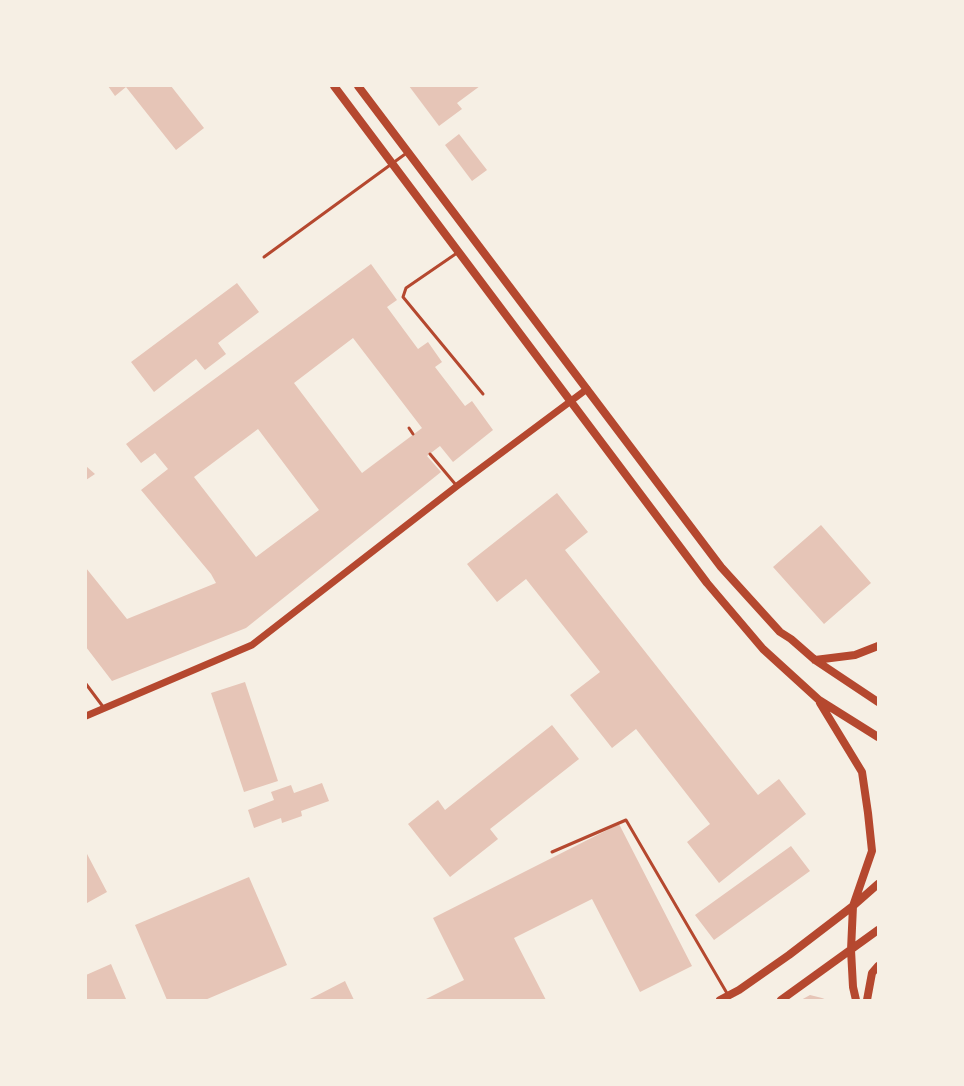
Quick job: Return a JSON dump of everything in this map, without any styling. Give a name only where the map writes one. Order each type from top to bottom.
[{"type":"main road","points":[[334,86],[707,583],[763,649],[819,700],[878,737]]},
{"type":"main road","points":[[358,86],[409,151],[721,567],[780,632],[791,639],[815,660],[878,702]]},
{"type":"main road","points":[[815,660],[855,655],[878,646]]},
{"type":"main road","points":[[819,700],[862,772],[875,848],[853,906],[851,950],[853,987],[856,1000]]},
{"type":"main road","points":[[720,1000],[789,955],[853,906],[878,884]]},
{"type":"main road","points":[[781,1000],[878,930]]},
{"type":"main road","points":[[867,1000],[872,973],[878,966]]},
{"type":"street","points":[[86,716],[252,645],[457,486],[587,389]]},
{"type":"lane","points":[[264,257],[409,151]]},
{"type":"lane","points":[[459,252],[406,288],[404,297],[483,394]]},
{"type":"lane","points":[[408,428],[413,434]]},
{"type":"lane","points":[[430,454],[457,486]]},
{"type":"lane","points":[[86,684],[104,708]]},
{"type":"lane","points":[[552,852],[626,820],[728,995]]},
{"type":"building","points":[[108,86],[171,86],[204,128],[176,150],[126,87],[115,96]]},
{"type":"building","points":[[409,86],[480,86],[457,103],[462,109],[439,126]]},
{"type":"building","points":[[459,134],[487,170],[472,181],[445,145]]},
{"type":"building","points":[[371,264],[397,300],[387,307],[418,349],[428,342],[442,362],[435,367],[465,406],[472,401],[493,430],[453,462],[440,446],[427,456],[441,472],[246,628],[112,681],[86,647],[86,568],[127,619],[216,583],[211,574],[141,490],[168,469],[155,453],[141,463],[126,444]],"holes":[[[353,338],[422,428],[362,473],[294,383]],[[258,429],[319,510],[256,557],[194,477]]]},
{"type":"building","points":[[237,283],[259,312],[218,343],[226,354],[205,370],[196,359],[154,392],[131,362]]},
{"type":"building","points":[[86,466],[95,474],[86,480]]},
{"type":"building","points":[[557,493],[588,532],[565,550],[758,795],[779,779],[806,814],[719,883],[687,842],[710,824],[636,729],[612,748],[570,695],[600,672],[526,579],[497,602],[467,564]]},
{"type":"building","points":[[821,525],[871,583],[824,624],[773,567]]},
{"type":"building","points":[[245,682],[278,781],[244,792],[211,693]]},
{"type":"building","points":[[552,725],[579,759],[490,829],[498,839],[450,877],[408,824],[438,800],[445,810]]},
{"type":"building","points":[[322,783],[329,801],[301,811],[302,816],[282,823],[281,818],[254,828],[248,810],[274,800],[271,792],[291,785],[294,793]]},
{"type":"building","points":[[619,824],[692,966],[640,992],[592,899],[514,938],[546,1000],[424,1000],[464,980],[433,918]]},
{"type":"building","points":[[791,846],[810,871],[714,940],[695,915]]},
{"type":"building","points":[[86,852],[107,892],[87,903],[86,901]]},
{"type":"building","points":[[249,877],[287,965],[205,1000],[167,1000],[135,925]]},
{"type":"building","points":[[111,964],[126,999],[86,1000],[86,975]]},
{"type":"building","points":[[345,981],[354,1000],[308,1000]]},
{"type":"building","points":[[810,995],[822,998],[827,1000],[801,1000]]}]
